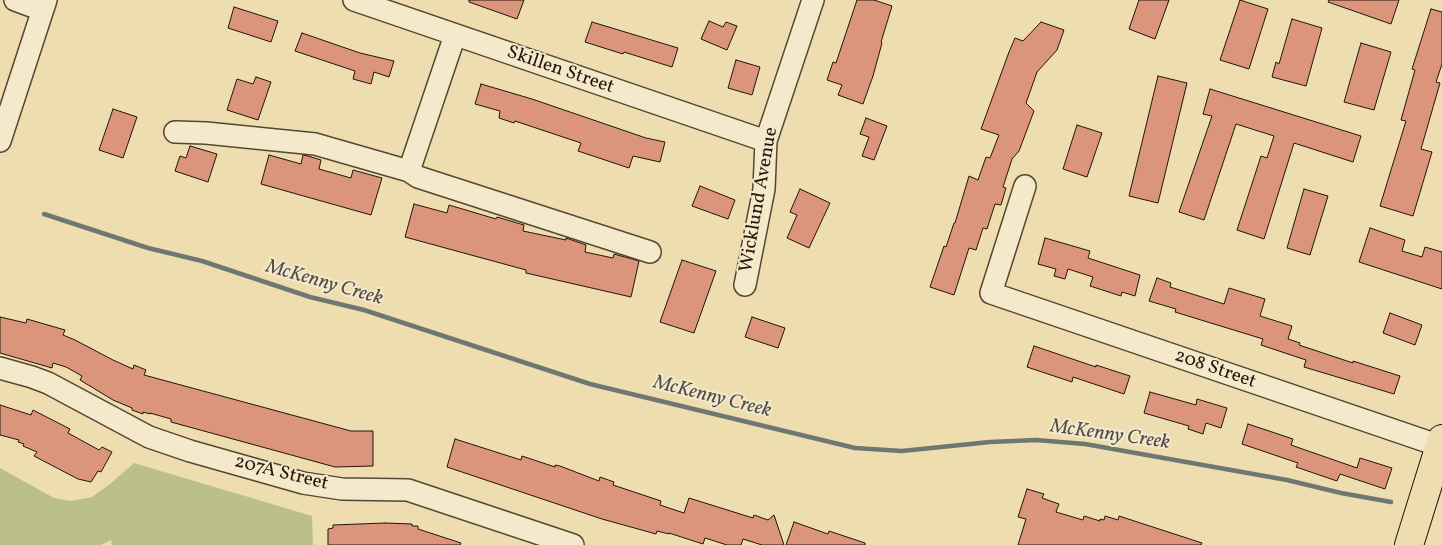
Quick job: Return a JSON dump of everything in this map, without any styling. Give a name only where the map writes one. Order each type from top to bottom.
[{"type":"main road","points":[[1409,545],[1441,443]]},
{"type":"street","points":[[0,141],[44,5],[15,0]]},
{"type":"street","name":"Skillen Street","points":[[354,0],[766,141]]},
{"type":"street","name":"Wicklund Avenue","points":[[744,286],[764,189],[766,141],[813,0]]},
{"type":"street","points":[[408,171],[455,35]]},
{"type":"street","points":[[175,132],[206,133],[315,144],[408,171],[418,176],[650,252]]},
{"type":"street","name":"208 Street","points":[[1025,186],[991,293],[1441,443]]},
{"type":"street","name":"207A Street","points":[[0,368],[48,383],[149,437],[190,451],[303,483],[342,488],[408,490],[573,545]]},
{"type":"green space","points":[[134,463],[312,516],[313,545],[112,545],[111,540],[101,545],[0,545],[0,468],[54,498],[71,501],[92,497]]},
{"type":"building","points":[[469,0],[524,0],[517,19],[469,2]]},
{"type":"building","points":[[857,0],[874,0],[892,6],[873,76],[863,104],[838,95],[842,85],[827,80],[833,62],[836,63]]},
{"type":"building","points":[[1139,0],[1169,0],[1155,39],[1129,29]]},
{"type":"building","points":[[1240,0],[1268,9],[1249,69],[1220,60]]},
{"type":"building","points":[[1329,0],[1399,0],[1391,24],[1328,2]]},
{"type":"building","points":[[234,7],[278,21],[271,42],[228,28]]},
{"type":"building","points":[[1431,9],[1442,12],[1442,64],[1436,82],[1440,83],[1421,149],[1432,152],[1413,216],[1380,206],[1406,121],[1401,120],[1415,70],[1412,69]]},
{"type":"building","points":[[1292,19],[1322,28],[1306,86],[1272,77],[1276,62],[1279,64]]},
{"type":"building","points":[[709,21],[723,27],[726,22],[737,26],[727,50],[701,39]]},
{"type":"building","points":[[592,22],[678,48],[672,67],[585,42]]},
{"type":"building","points":[[1041,22],[1064,30],[1057,50],[1037,72],[1026,103],[1034,111],[1019,151],[1012,159],[1003,187],[1006,188],[1001,205],[995,204],[987,229],[983,228],[976,250],[969,248],[954,295],[930,287],[944,246],[946,247],[955,223],[969,176],[978,180],[986,157],[990,158],[999,135],[981,129],[1009,52],[1015,38],[1023,41]]},
{"type":"building","points":[[302,33],[360,53],[394,61],[389,77],[374,72],[371,84],[353,79],[355,71],[295,51]]},
{"type":"building","points":[[1361,43],[1391,52],[1374,110],[1344,102]]},
{"type":"building","points":[[736,60],[760,67],[752,95],[728,88]]},
{"type":"building","points":[[1158,76],[1187,83],[1158,203],[1129,196]]},
{"type":"building","points":[[256,77],[271,82],[258,120],[227,110],[237,79],[253,84]]},
{"type":"building","points":[[481,84],[532,99],[646,138],[665,142],[660,162],[633,156],[629,168],[578,151],[581,143],[515,121],[514,123],[499,118],[500,111],[475,104]]},
{"type":"building","points":[[1210,89],[1361,136],[1353,162],[1294,143],[1264,239],[1237,230],[1261,156],[1267,158],[1274,136],[1236,124],[1204,220],[1179,212],[1212,116],[1203,114]]},
{"type":"building","points":[[113,109],[137,117],[123,158],[99,150]]},
{"type":"building","points":[[866,118],[887,126],[874,160],[862,156],[869,137],[860,134]]},
{"type":"building","points":[[1077,125],[1102,133],[1087,177],[1063,169]]},
{"type":"building","points":[[190,146],[217,154],[208,182],[175,171],[180,156],[186,158]]},
{"type":"building","points":[[269,155],[301,164],[303,155],[308,156],[321,160],[319,169],[351,178],[353,170],[382,178],[371,215],[261,184]]},
{"type":"building","points":[[700,186],[735,200],[728,219],[692,206]]},
{"type":"building","points":[[800,189],[830,203],[809,248],[787,238],[797,215],[790,212]]},
{"type":"building","points":[[1304,189],[1328,196],[1310,255],[1287,248]]},
{"type":"building","points":[[414,204],[447,213],[449,205],[496,219],[497,217],[524,225],[523,231],[566,240],[566,238],[586,245],[585,252],[613,258],[614,254],[639,261],[631,297],[526,273],[526,270],[405,237]]},
{"type":"building","points":[[1370,228],[1405,240],[1402,251],[1422,257],[1425,247],[1442,252],[1442,289],[1359,262]]},
{"type":"building","points":[[1045,238],[1090,251],[1088,258],[1140,275],[1135,296],[1122,292],[1121,296],[1090,286],[1093,277],[1068,269],[1065,279],[1054,276],[1056,269],[1038,264]]},
{"type":"building","points":[[682,260],[716,271],[694,333],[660,322]]},
{"type":"building","points":[[1157,278],[1171,283],[1170,287],[1224,304],[1229,288],[1265,299],[1260,316],[1292,326],[1288,339],[1300,343],[1299,345],[1353,363],[1353,361],[1400,376],[1394,394],[1304,367],[1306,360],[1261,345],[1263,339],[1175,312],[1176,309],[1149,301]]},
{"type":"building","points":[[1390,313],[1422,325],[1415,345],[1383,333]]},
{"type":"building","points":[[0,317],[26,323],[27,319],[65,330],[63,335],[113,360],[133,369],[134,365],[146,370],[144,375],[351,431],[373,431],[373,466],[335,467],[171,422],[171,419],[150,413],[143,412],[143,414],[132,410],[132,408],[113,400],[80,380],[82,376],[66,367],[53,363],[52,368],[0,353]]},
{"type":"building","points":[[752,317],[785,328],[778,348],[745,337]]},
{"type":"building","points":[[1034,346],[1096,367],[1096,365],[1130,376],[1124,394],[1073,377],[1072,382],[1027,367]]},
{"type":"building","points":[[1150,392],[1196,405],[1197,399],[1227,408],[1221,428],[1206,423],[1203,434],[1188,429],[1189,426],[1144,413]]},
{"type":"building","points":[[0,405],[31,415],[33,410],[70,429],[68,433],[99,450],[102,447],[112,452],[101,472],[98,471],[91,482],[78,479],[34,456],[37,452],[23,446],[24,444],[18,442],[19,440],[0,435]]},
{"type":"building","points":[[1248,424],[1293,439],[1291,445],[1357,468],[1360,458],[1392,468],[1385,489],[1340,474],[1337,481],[1296,467],[1298,463],[1242,444]]},
{"type":"building","points":[[455,439],[521,460],[522,456],[555,467],[555,465],[560,466],[599,481],[600,477],[614,482],[613,485],[661,501],[660,505],[684,513],[689,498],[753,518],[754,515],[768,520],[774,515],[784,545],[762,545],[743,539],[741,545],[727,545],[705,538],[703,544],[669,533],[657,531],[656,534],[602,519],[447,467]]},
{"type":"building","points":[[1027,489],[1044,494],[1042,498],[1059,504],[1056,512],[1083,520],[1084,516],[1100,521],[1100,519],[1104,520],[1105,516],[1118,520],[1119,516],[1202,543],[1201,545],[1018,545],[1026,519],[1018,517]]},
{"type":"building","points":[[794,522],[828,534],[829,531],[865,543],[865,545],[786,545]]},
{"type":"building","points":[[412,524],[412,526],[418,526],[418,529],[461,543],[460,545],[328,545],[328,529],[333,528],[333,525]]},
{"type":"waterway","name":"McKenny Creek","points":[[44,214],[148,248],[202,261],[310,297],[364,310],[590,384],[855,448],[902,451],[990,442],[1036,440],[1085,444],[1287,480],[1341,493],[1391,502]]}]
